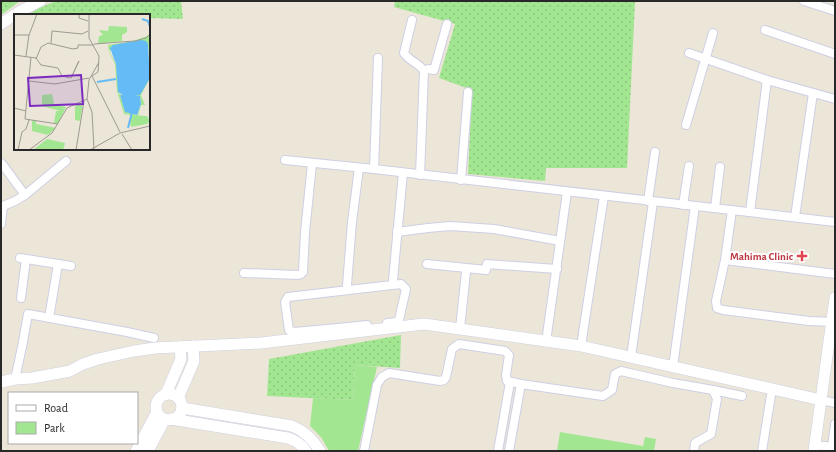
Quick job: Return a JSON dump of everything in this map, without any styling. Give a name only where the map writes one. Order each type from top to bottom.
[{"type":"street","points":[[16,14],[40,1]]},
{"type":"street","points":[[804,1],[835,11]]},
{"type":"street","points":[[1,24],[14,15]]},
{"type":"street","points":[[412,20],[404,53],[406,57],[422,67],[424,71],[420,174]]},
{"type":"street","points":[[424,71],[428,69],[434,70],[447,24]]},
{"type":"street","points":[[765,30],[835,54]]},
{"type":"street","points":[[686,125],[713,34]]},
{"type":"street","points":[[689,53],[767,80],[835,99]]},
{"type":"street","points":[[374,169],[378,58]]},
{"type":"street","points":[[750,212],[767,80]]},
{"type":"street","points":[[461,180],[468,92]]},
{"type":"street","points":[[795,218],[813,93]]},
{"type":"street","points":[[631,357],[655,152]]},
{"type":"street","points":[[285,160],[420,174],[461,180],[835,222]]},
{"type":"street","points":[[1,224],[2,206],[25,195],[66,161]]},
{"type":"street","points":[[1,163],[25,195]]},
{"type":"street","points":[[244,273],[298,275],[303,272],[305,232],[312,164]]},
{"type":"street","points":[[683,205],[689,166]]},
{"type":"street","points":[[715,208],[720,167]]},
{"type":"street","points":[[347,286],[358,168]]},
{"type":"street","points":[[393,280],[402,173]]},
{"type":"street","points":[[546,342],[567,192]]},
{"type":"street","points":[[582,346],[604,196]]},
{"type":"street","points":[[673,367],[695,206]]},
{"type":"street","points":[[732,210],[725,260],[716,301],[717,308],[809,321],[833,322]]},
{"type":"street","points":[[397,232],[450,226],[494,229],[560,241]]},
{"type":"street","points":[[21,298],[23,258],[71,266]]},
{"type":"street","points":[[725,260],[835,274]]},
{"type":"street","points":[[49,318],[58,264]]},
{"type":"street","points":[[427,264],[486,270],[487,264],[557,269]]},
{"type":"street","points":[[460,328],[466,272]]},
{"type":"street","points":[[1,382],[70,371],[83,364],[98,359],[134,351],[155,348],[244,344],[339,331],[396,322],[399,320],[406,289],[402,284],[288,297],[286,302],[289,330],[294,332],[339,331],[424,324],[460,328],[546,342],[582,346],[835,403]]},
{"type":"street","points":[[835,298],[833,322],[814,448],[833,447],[835,424]]},
{"type":"street","points":[[15,379],[28,314],[154,338]]},
{"type":"street","points":[[364,451],[377,385],[382,376],[389,374],[440,381],[444,380],[452,349],[459,344],[505,351],[509,355],[506,375],[507,381],[510,382],[603,396],[612,390],[615,374],[621,371],[673,383],[742,396]]},
{"type":"street","points":[[164,417],[176,418],[178,415],[180,403],[194,361],[193,346]]},
{"type":"street","points":[[180,347],[181,359],[166,394],[157,401],[156,408],[164,417],[288,438],[297,442],[306,451]]},
{"type":"street","points":[[498,451],[510,382]]},
{"type":"street","points":[[509,451],[521,384]]},
{"type":"street","points":[[762,451],[772,389]]},
{"type":"street","points":[[694,451],[696,443],[711,434],[717,399],[713,390]]},
{"type":"street","points":[[166,394],[173,395],[180,403],[292,426],[308,435],[320,451]]},
{"type":"street","points":[[136,451],[164,417]]},
{"type":"street","points":[[148,451],[164,417]]},
{"type":"green space","points":[[1,1],[20,1],[1,15]]},
{"type":"green space","points":[[56,1],[181,1],[183,19],[150,18],[150,14],[30,14],[39,8]]},
{"type":"green space","points":[[395,1],[635,2],[627,168],[546,168],[545,181],[468,174],[472,90],[439,78],[455,24],[394,7]]},
{"type":"green space","points":[[401,335],[400,368],[355,365],[353,400],[267,396],[269,359]]},
{"type":"green space","points":[[355,365],[377,367],[358,451],[329,451],[321,437],[310,426],[313,398],[353,400]]},
{"type":"green space","points":[[560,432],[643,446],[645,437],[656,439],[654,451],[557,451]]},
{"type":"place","name":"Mahima Clinic","points":[[802,256]]}]
